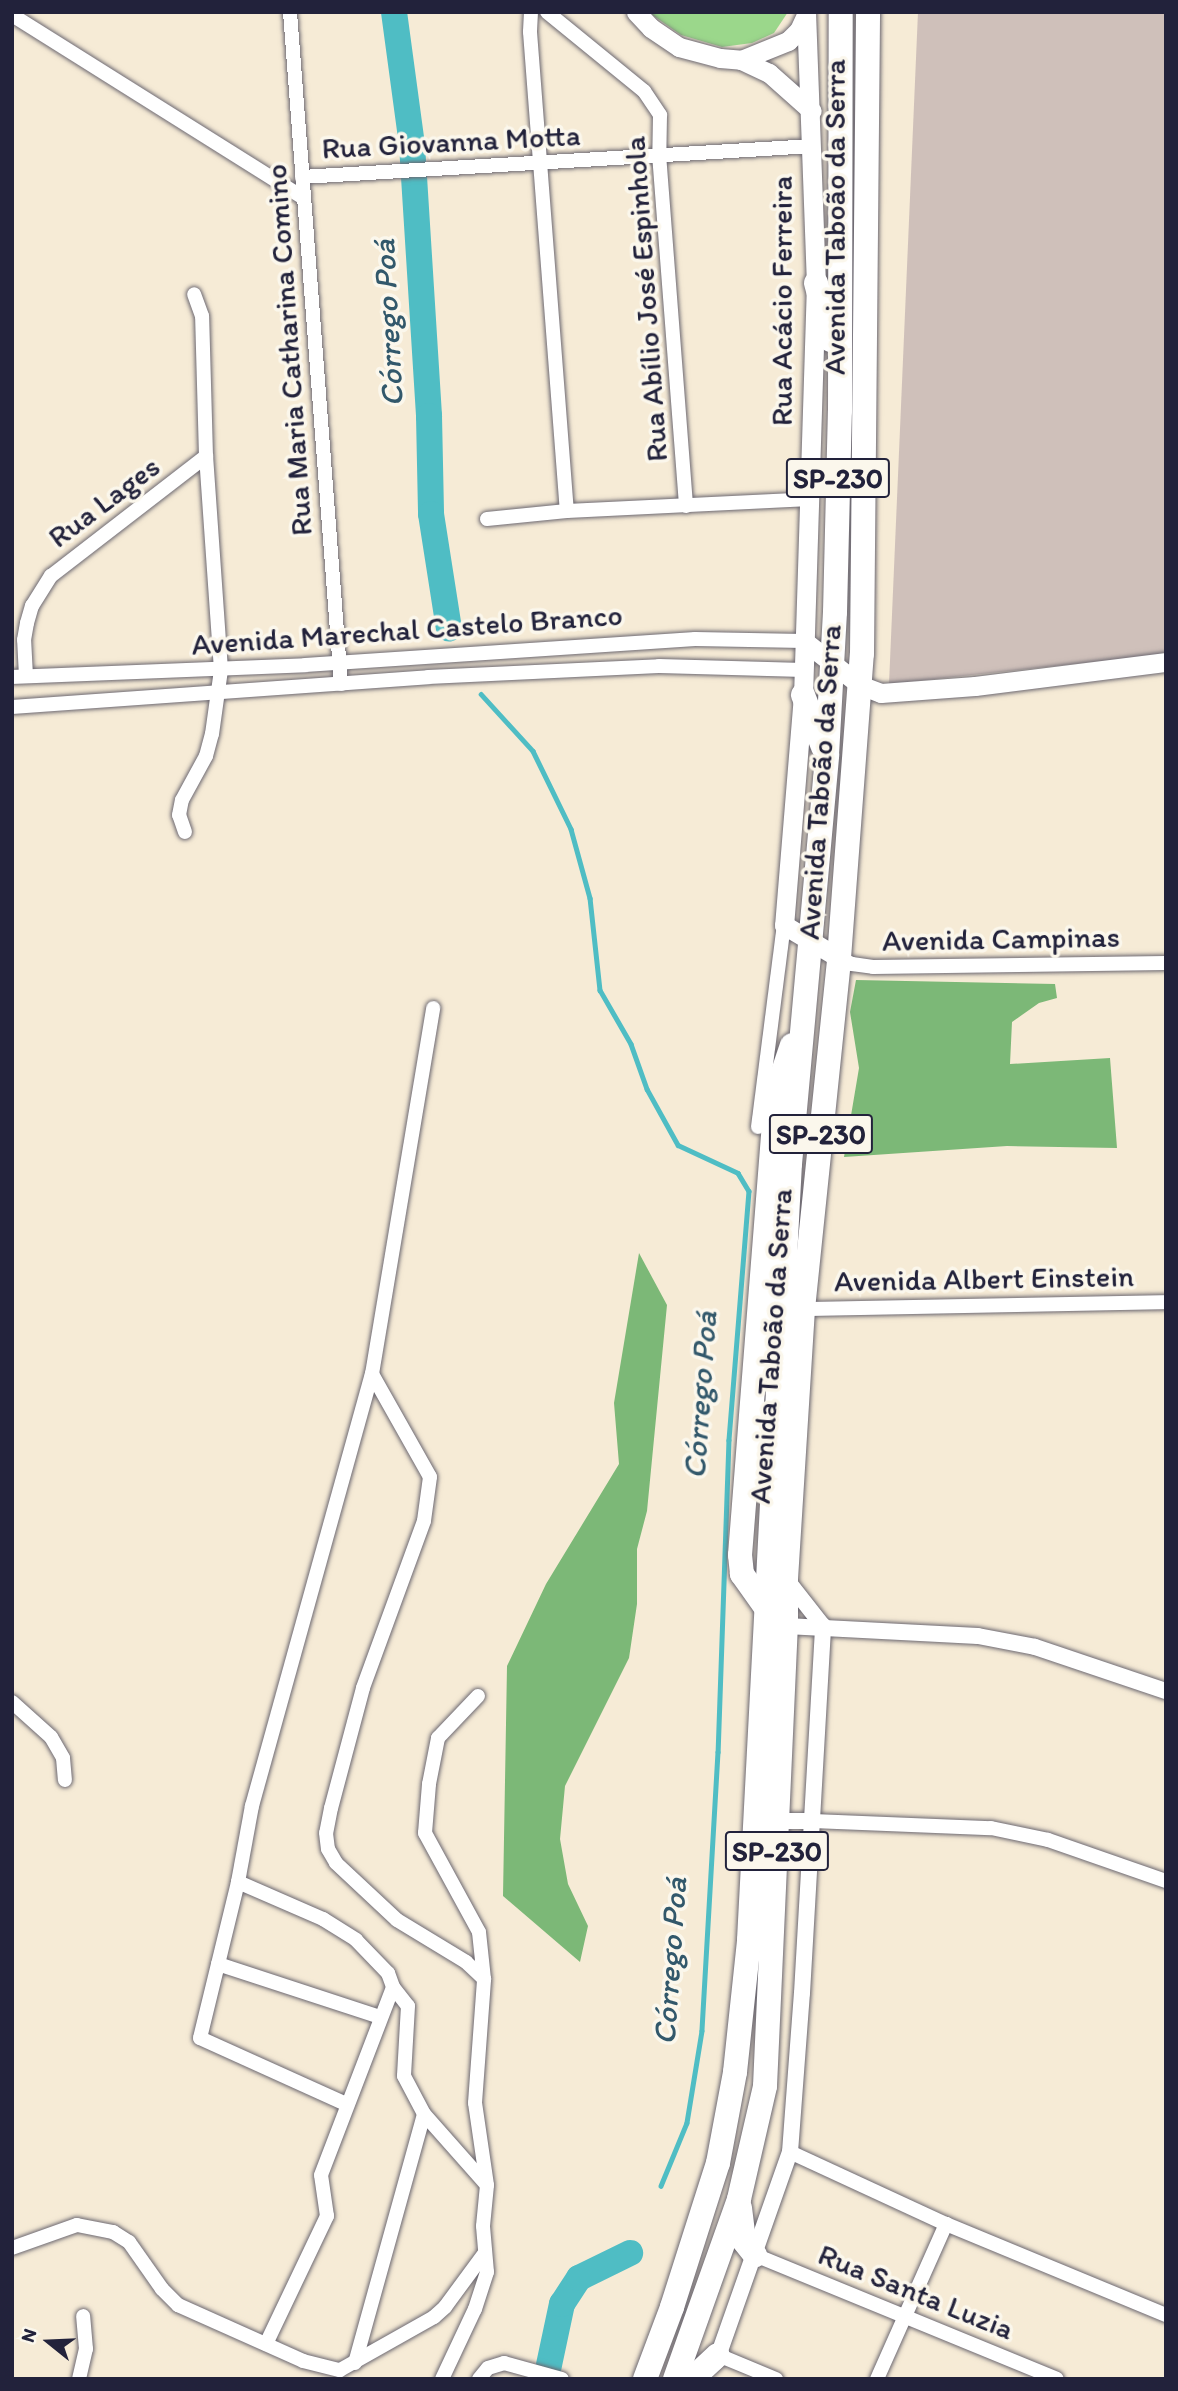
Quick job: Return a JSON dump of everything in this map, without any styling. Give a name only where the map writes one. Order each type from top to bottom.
[{"type":"highway","name":"Avenida Taboão da Serra","points":[[675,2379],[739,2199],[765,2086],[766,1609],[788,1191],[827,755],[832,664],[839,411],[841,12]]},
{"type":"highway","name":"Avenida Taboão da Serra","points":[[645,2379],[672,2307],[718,2163],[736,2073],[749,1941],[767,1821],[786,1626],[786,1579],[803,1309],[839,958],[859,713],[870,689],[866,426],[868,12]]},
{"type":"highway","points":[[816,283],[832,345],[839,411]]},
{"type":"highway","points":[[803,695],[827,755]]},
{"type":"highway","points":[[766,1609],[786,1626]]},
{"type":"highway","points":[[739,2199],[744,2241],[755,2255]]},
{"type":"highway","points":[[692,2379],[718,2355]]},
{"type":"main road","points":[[636,12],[651,28],[679,47],[720,58],[741,60],[782,81],[812,111]]},
{"type":"main road","points":[[741,60],[774,49],[788,41],[806,14]]},
{"type":"main road","name":"Rua Acácio Ferreira","points":[[785,925],[803,695],[816,283],[812,111],[806,14]]},
{"type":"main road","points":[[774,49],[808,63]]},
{"type":"main road","points":[[804,641],[832,664],[870,689],[975,686],[1166,662]]},
{"type":"main road","points":[[785,925],[839,958]]},
{"type":"street","name":"Rua Maria Catharina Comino","points":[[290,12],[341,684]]},
{"type":"street","points":[[531,12],[530,32],[567,511]]},
{"type":"street","name":"Rua Abílio José Espinhola","points":[[547,12],[644,91],[660,116],[659,154],[686,506]]},
{"type":"street","points":[[12,15],[302,197]]},
{"type":"street","name":"Rua Giovanna Motta","points":[[302,177],[813,146]]},
{"type":"street","points":[[185,832],[179,823],[182,800],[206,756],[219,692],[220,670],[206,456],[202,316],[194,294]]},
{"type":"street","name":"Rua Lages","points":[[19,676],[27,623],[40,590],[51,576],[206,456]]},
{"type":"street","points":[[487,519],[567,511],[810,499]]},
{"type":"street","points":[[658,640],[659,666]]},
{"type":"street","name":"Avenida Marechal Castelo Branco","points":[[19,676],[220,670],[429,658],[658,640],[804,641]]},
{"type":"street","points":[[540,650],[542,672]]},
{"type":"street","points":[[428,677],[429,658]]},
{"type":"street","name":"Avenida Marechal Castelo Branco","points":[[12,707],[428,677],[659,666],[804,670]]},
{"type":"street","name":"Rua Acácio Ferreira","points":[[758,1127],[785,925]]},
{"type":"street","name":"Avenida Campinas","points":[[839,958],[852,964],[873,967],[1166,963]]},
{"type":"street","points":[[346,2104],[200,2038],[238,1882],[252,1806],[372,1374],[433,1008]]},
{"type":"street","name":"Avenida Albert Einstein","points":[[803,1309],[1166,1302]]},
{"type":"street","points":[[372,1374],[430,1477],[424,1521],[363,1688],[331,1808],[326,1833],[328,1849],[336,1863],[397,1920],[466,1962],[484,1979]]},
{"type":"street","points":[[710,2379],[790,2152],[813,1821],[823,1626],[786,1579]]},
{"type":"street","points":[[786,1626],[978,1636],[1035,1647],[1166,1691]]},
{"type":"street","points":[[442,2379],[487,2272],[484,2254],[487,2185],[475,2103],[484,1979],[479,1932],[425,1833],[429,1784],[438,1738],[478,1696]]},
{"type":"street","points":[[12,1702],[51,1737],[63,1758],[65,1780]]},
{"type":"street","points":[[767,1821],[991,1828],[1048,1840],[1166,1881]]},
{"type":"street","points":[[238,1882],[323,1919],[343,1931],[388,1973],[393,1986],[408,2006],[404,2076],[424,2115],[487,2185]]},
{"type":"street","points":[[218,1964],[380,2017]]},
{"type":"street","points":[[266,2344],[327,2216],[321,2175],[393,1986]]},
{"type":"street","points":[[355,2363],[424,2115]]},
{"type":"street","points":[[790,2152],[946,2224],[1166,2315]]},
{"type":"street","points":[[877,2379],[946,2224]]},
{"type":"street","points":[[12,2248],[77,2225],[113,2232],[129,2242],[162,2289],[178,2305],[318,2367],[340,2370],[380,2345],[434,2317],[445,2307],[484,2254]]},
{"type":"street","name":"Rua Santa Luzia","points":[[755,2255],[1057,2379]]},
{"type":"street","points":[[79,2379],[86,2349],[83,2316]]},
{"type":"street","points":[[718,2355],[776,2379]]},
{"type":"street","points":[[479,2379],[495,2364],[504,2363],[562,2379]]},
{"type":"shaded area","points":[[918,12],[1166,12],[1166,654],[889,684]]},
{"type":"green space","points":[[648,12],[788,12],[774,33],[752,43],[722,47],[681,35]]},
{"type":"green space","points":[[856,980],[1055,984],[1057,998],[1039,1003],[1012,1022],[1010,1064],[1110,1058],[1117,1148],[1007,1146],[844,1157],[859,1068],[850,1012]]},
{"type":"green space","points":[[639,1253],[667,1305],[647,1511],[637,1549],[637,1604],[629,1658],[565,1786],[560,1839],[568,1884],[588,1926],[580,1962],[503,1896],[507,1666],[546,1584],[619,1464],[614,1403]]},
{"type":"waterway","name":"Córrego Poá","points":[[394,12],[412,145],[429,416],[431,514],[449,629]]},
{"type":"waterway","name":"Córrego Poá","points":[[481,694],[533,751],[571,829],[590,898],[600,990],[631,1044],[647,1089],[678,1145],[738,1173],[749,1191],[729,1440],[718,1752],[702,2031],[687,2123],[661,2186]]},
{"type":"waterway","name":"Córrego Poá","points":[[546,2379],[562,2304],[579,2278],[630,2253]]}]
